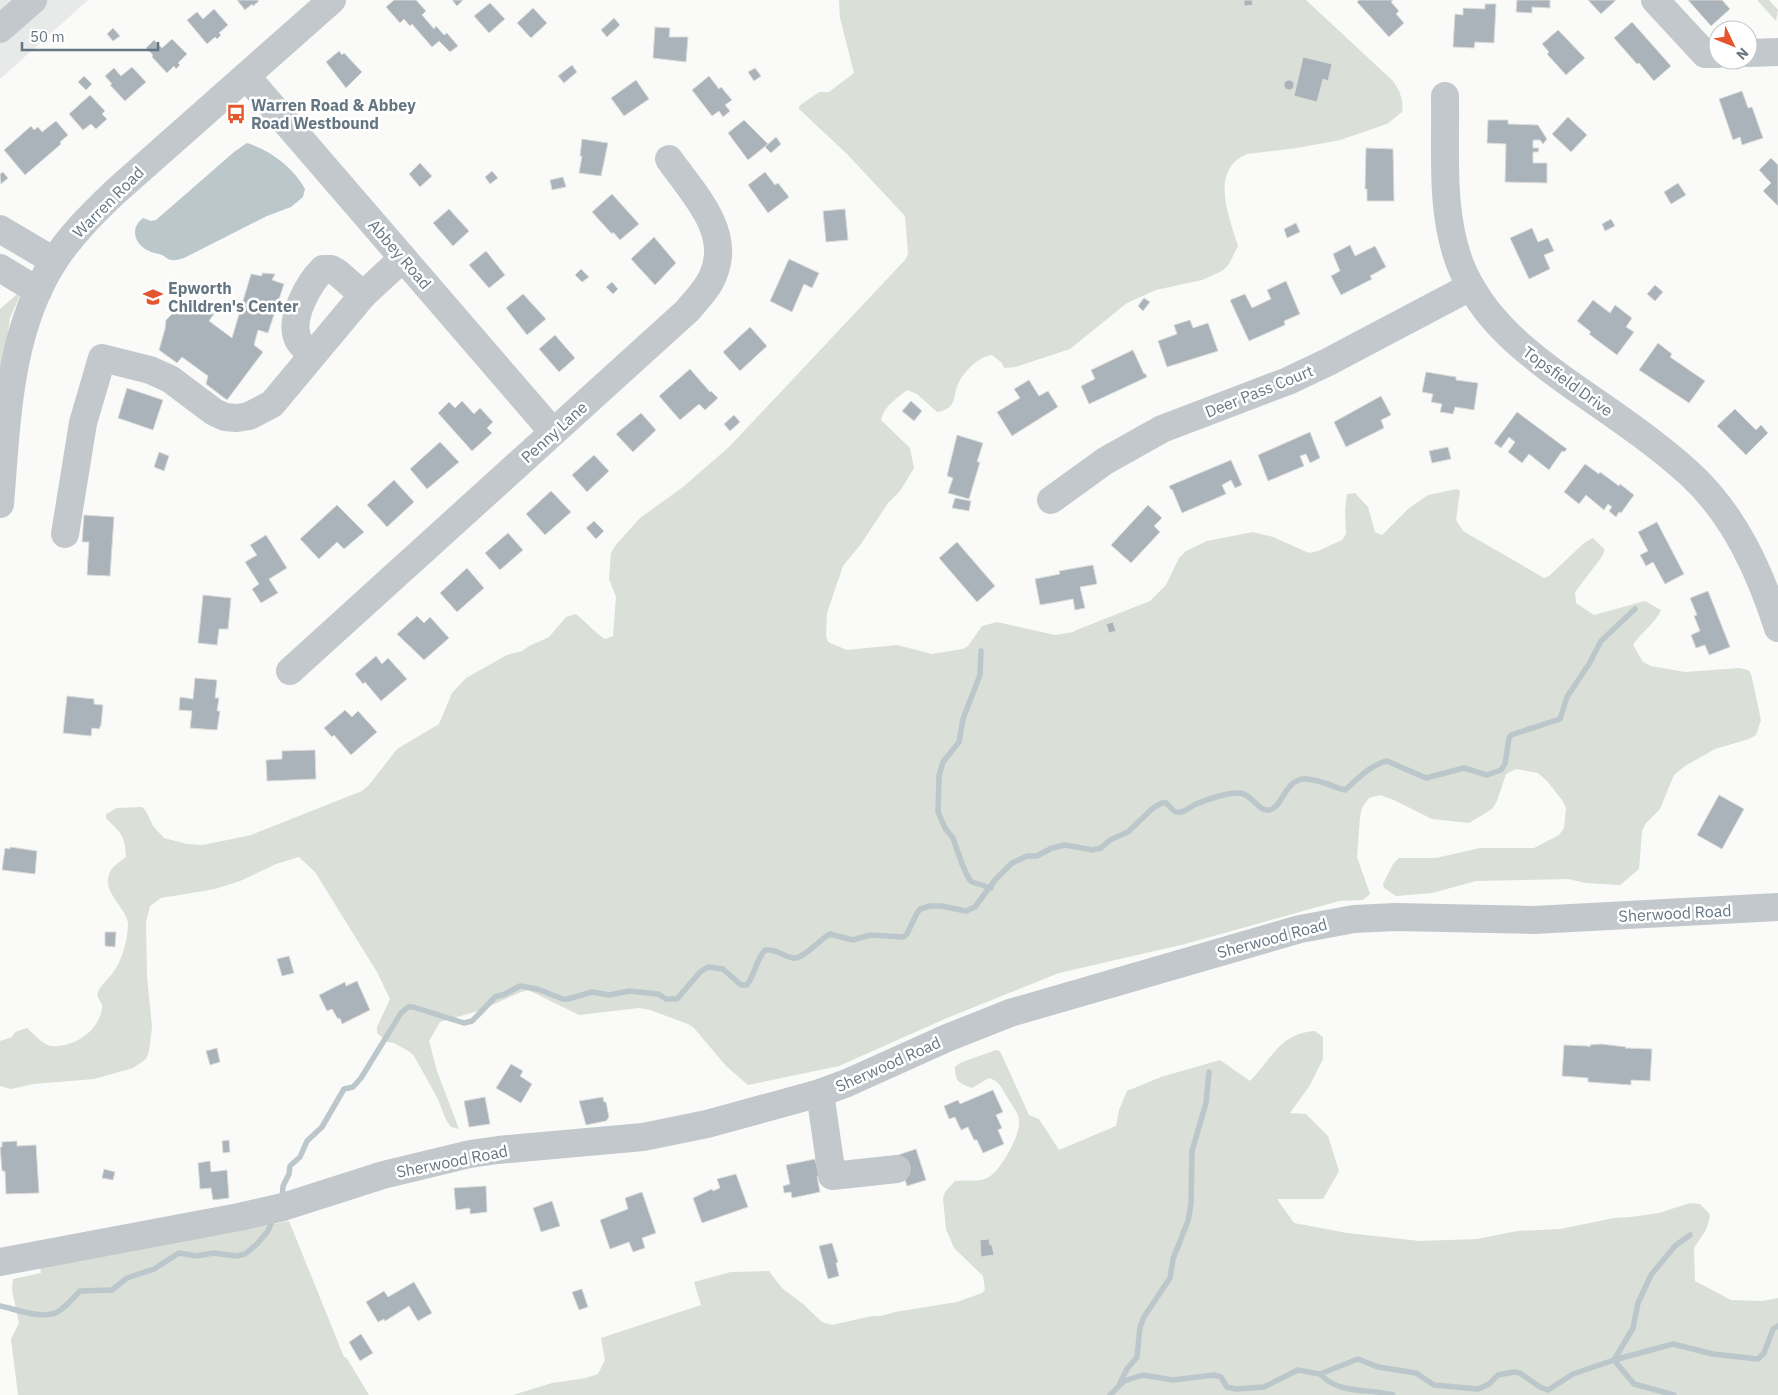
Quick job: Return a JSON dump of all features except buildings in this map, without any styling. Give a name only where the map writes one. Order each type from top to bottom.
[{"type":"street","points":[[0,29],[33,0]]},
{"type":"street","name":"Warren Road","points":[[0,504],[10,397],[20,338],[38,291],[54,261],[81,225],[114,192],[332,0]]},
{"type":"street","points":[[1655,0],[1705,54],[1708,54]]},
{"type":"street","points":[[1758,53],[1778,52]]},
{"type":"street","name":"Abbey Road","points":[[246,76],[553,432]]},
{"type":"street","name":"Topsfield Drive","points":[[1446,96],[1447,212],[1452,238],[1470,288],[1489,315],[1508,336],[1529,354],[1642,435],[1693,477],[1712,499],[1744,544],[1768,598],[1778,628]]},
{"type":"street","name":"Penny Lane","points":[[290,671],[687,310],[707,287],[714,273],[719,246],[716,231],[702,205],[669,159]]},
{"type":"street","points":[[0,229],[54,261]]},
{"type":"street","points":[[65,534],[83,423],[102,358],[150,370],[170,379],[214,412],[225,417],[249,416],[272,404],[363,294],[403,258]]},
{"type":"street","points":[[0,268],[38,291]]},
{"type":"street","points":[[313,354],[303,346],[297,337],[296,327],[298,313],[307,290],[316,276],[323,269],[331,269],[363,294]]},
{"type":"street","name":"Deer Pass Court","points":[[1051,500],[1105,461],[1162,429],[1288,381],[1470,288]]},
{"type":"street","name":"Sherwood Road","points":[[0,1262],[270,1210],[383,1175],[452,1158],[498,1150],[643,1137],[706,1124],[820,1093],[1010,1013],[1330,922],[1396,917],[1479,920],[1577,918],[1778,907]]},
{"type":"street","points":[[820,1093],[832,1176],[897,1169]]},
{"type":"shaded area","points":[[0,0],[88,0],[0,79]]},
{"type":"shaded area","points":[[839,0],[1306,0],[1393,81],[1401,96],[1402,112],[1387,124],[1340,140],[1297,148],[1247,154],[1235,161],[1228,171],[1225,182],[1225,195],[1230,222],[1238,246],[1229,264],[1222,271],[1202,280],[1156,290],[1127,303],[1070,349],[1015,367],[1004,368],[1002,363],[992,355],[982,358],[965,373],[959,382],[952,405],[944,410],[937,412],[917,394],[907,390],[891,403],[881,420],[910,448],[914,468],[900,491],[888,503],[861,544],[843,566],[827,613],[826,636],[828,642],[847,650],[897,645],[932,654],[963,649],[968,646],[982,626],[997,622],[1055,635],[1074,632],[1150,601],[1166,585],[1179,558],[1186,551],[1207,541],[1253,532],[1273,537],[1309,553],[1342,540],[1346,534],[1345,511],[1347,494],[1355,493],[1368,507],[1375,532],[1382,535],[1408,509],[1428,495],[1457,489],[1460,491],[1456,520],[1463,531],[1544,578],[1549,576],[1584,543],[1593,538],[1605,550],[1575,592],[1576,603],[1594,615],[1645,601],[1661,610],[1655,620],[1633,645],[1643,662],[1651,666],[1685,672],[1739,668],[1748,670],[1751,674],[1761,720],[1756,735],[1749,739],[1715,749],[1685,766],[1674,775],[1660,809],[1646,823],[1642,831],[1639,869],[1620,885],[1586,883],[1568,879],[1476,881],[1432,893],[1396,896],[1384,888],[1383,884],[1393,864],[1399,858],[1436,858],[1480,848],[1534,848],[1559,835],[1564,828],[1566,808],[1547,781],[1538,773],[1516,769],[1506,774],[1497,801],[1492,809],[1469,823],[1432,819],[1380,795],[1369,798],[1362,808],[1360,817],[1357,857],[1370,894],[1363,900],[1339,901],[1185,944],[1059,973],[947,1018],[839,1066],[748,1085],[726,1066],[694,1028],[688,1024],[650,1010],[639,1008],[579,1015],[528,990],[521,992],[481,1010],[440,1022],[429,1041],[437,1071],[459,1129],[451,1127],[446,1120],[438,1099],[414,1056],[394,1043],[387,1042],[377,1033],[377,1027],[390,999],[377,972],[315,872],[299,857],[276,864],[240,881],[215,889],[161,898],[150,906],[146,922],[147,976],[152,1027],[146,1059],[133,1068],[94,1079],[33,1084],[11,1089],[0,1086],[0,1041],[12,1037],[15,1032],[27,1028],[48,1045],[59,1046],[68,1044],[83,1037],[100,1017],[102,1004],[97,994],[119,963],[128,930],[125,914],[113,897],[108,885],[112,869],[126,857],[125,843],[119,831],[106,818],[106,814],[117,808],[142,807],[153,826],[164,838],[187,844],[203,845],[251,835],[362,791],[369,785],[397,749],[439,724],[452,693],[466,678],[507,655],[522,651],[549,637],[566,617],[576,614],[605,639],[613,636],[616,597],[609,579],[611,553],[615,546],[640,518],[683,487],[729,447],[905,260],[908,254],[905,216],[847,154],[799,109],[799,106],[819,92],[829,92],[854,73],[840,18]]},
{"type":"shaded area","points":[[1757,0],[1769,0],[1778,10],[1776,21]]},
{"type":"shaded area","points":[[247,143],[273,155],[288,167],[305,189],[303,197],[291,207],[267,216],[184,258],[169,260],[162,255],[147,250],[139,243],[135,231],[136,226],[143,218],[151,221],[156,220],[234,152]]},
{"type":"shaded area","points":[[23,289],[10,318],[0,396],[0,309]]},
{"type":"shaded area","points":[[1315,1031],[1323,1037],[1323,1059],[1310,1085],[1290,1113],[1306,1114],[1328,1136],[1339,1171],[1323,1199],[1277,1199],[1294,1223],[1347,1233],[1420,1241],[1477,1239],[1517,1231],[1560,1229],[1614,1218],[1659,1213],[1690,1203],[1700,1204],[1710,1216],[1706,1230],[1694,1248],[1695,1281],[1731,1300],[1763,1301],[1778,1298],[1778,1395],[513,1395],[552,1383],[586,1378],[598,1374],[605,1360],[601,1338],[701,1305],[694,1282],[731,1272],[769,1271],[782,1288],[822,1322],[832,1325],[872,1316],[957,1302],[982,1293],[985,1290],[983,1276],[954,1248],[946,1229],[943,1199],[945,1192],[955,1181],[981,1180],[994,1173],[1014,1143],[1019,1121],[1018,1115],[1002,1088],[995,1081],[989,1078],[972,1088],[959,1081],[956,1076],[955,1067],[960,1063],[996,1050],[1000,1051],[1029,1115],[1039,1119],[1059,1150],[1116,1126],[1119,1110],[1127,1091],[1161,1077],[1220,1060],[1250,1081],[1285,1042],[1303,1033]]},
{"type":"shaded area","points":[[289,1221],[344,1357],[346,1357],[369,1395],[18,1395],[11,1339],[19,1323],[12,1290],[13,1279],[41,1273],[40,1267]]},
{"type":"waterway","points":[[282,1199],[283,1186],[289,1174],[290,1166],[300,1157],[307,1141],[322,1127],[344,1089],[353,1087],[361,1078],[401,1013],[408,1007],[464,1023],[472,1021],[495,997],[520,986],[537,989],[563,999],[592,992],[609,995],[629,991],[658,994],[666,999],[677,999],[700,972],[708,967],[723,969],[741,985],[747,985],[765,950],[797,958],[830,934],[853,940],[870,935],[903,937],[907,934],[920,909],[930,906],[941,906],[966,911],[975,907],[995,880],[1012,863],[1027,856],[1037,856],[1052,848],[1065,845],[1093,850],[1101,848],[1110,840],[1128,832],[1153,808],[1162,803],[1169,805],[1175,812],[1181,812],[1210,799],[1239,793],[1247,796],[1264,810],[1268,810],[1273,809],[1292,784],[1297,781],[1304,779],[1314,780],[1345,790],[1370,769],[1387,761],[1426,778],[1464,768],[1487,775],[1501,770],[1505,764],[1511,735],[1560,719],[1567,697],[1589,664],[1601,641],[1635,609]]},
{"type":"waterway","points":[[981,651],[980,675],[963,719],[959,742],[943,762],[939,776],[938,812],[945,828],[953,838],[969,879],[972,882],[991,888]]},
{"type":"waterway","points":[[1120,1383],[1127,1369],[1137,1357],[1140,1327],[1144,1317],[1170,1278],[1173,1259],[1188,1221],[1191,1204],[1192,1151],[1206,1103],[1209,1072]]},
{"type":"waterway","points":[[0,1306],[38,1315],[53,1314],[65,1307],[80,1291],[112,1290],[127,1278],[154,1269],[179,1253],[197,1256],[213,1253],[237,1256],[245,1254],[268,1231],[273,1219]]},
{"type":"waterway","points":[[1614,1360],[1633,1328],[1638,1303],[1651,1275],[1675,1246],[1690,1235]]},
{"type":"waterway","points":[[1110,1395],[1124,1381],[1143,1375],[1173,1380],[1214,1375],[1221,1377],[1227,1387],[1236,1389],[1264,1387],[1298,1370],[1320,1374],[1358,1359],[1378,1367],[1416,1373],[1434,1385],[1478,1389],[1489,1384],[1498,1375],[1514,1372],[1520,1373],[1540,1387],[1548,1390],[1573,1374],[1614,1360],[1673,1344],[1713,1354],[1758,1359],[1764,1353],[1773,1329],[1778,1326]]},
{"type":"waterway","points":[[1614,1360],[1634,1384],[1674,1395]]},
{"type":"waterway","points":[[1320,1374],[1328,1381],[1345,1388],[1393,1395]]},
{"type":"place","name":"Warren Road & Abbey Road Westbound","points":[[236,114]]},
{"type":"place","name":"Epworth Children's Center","points":[[153,297]]}]
